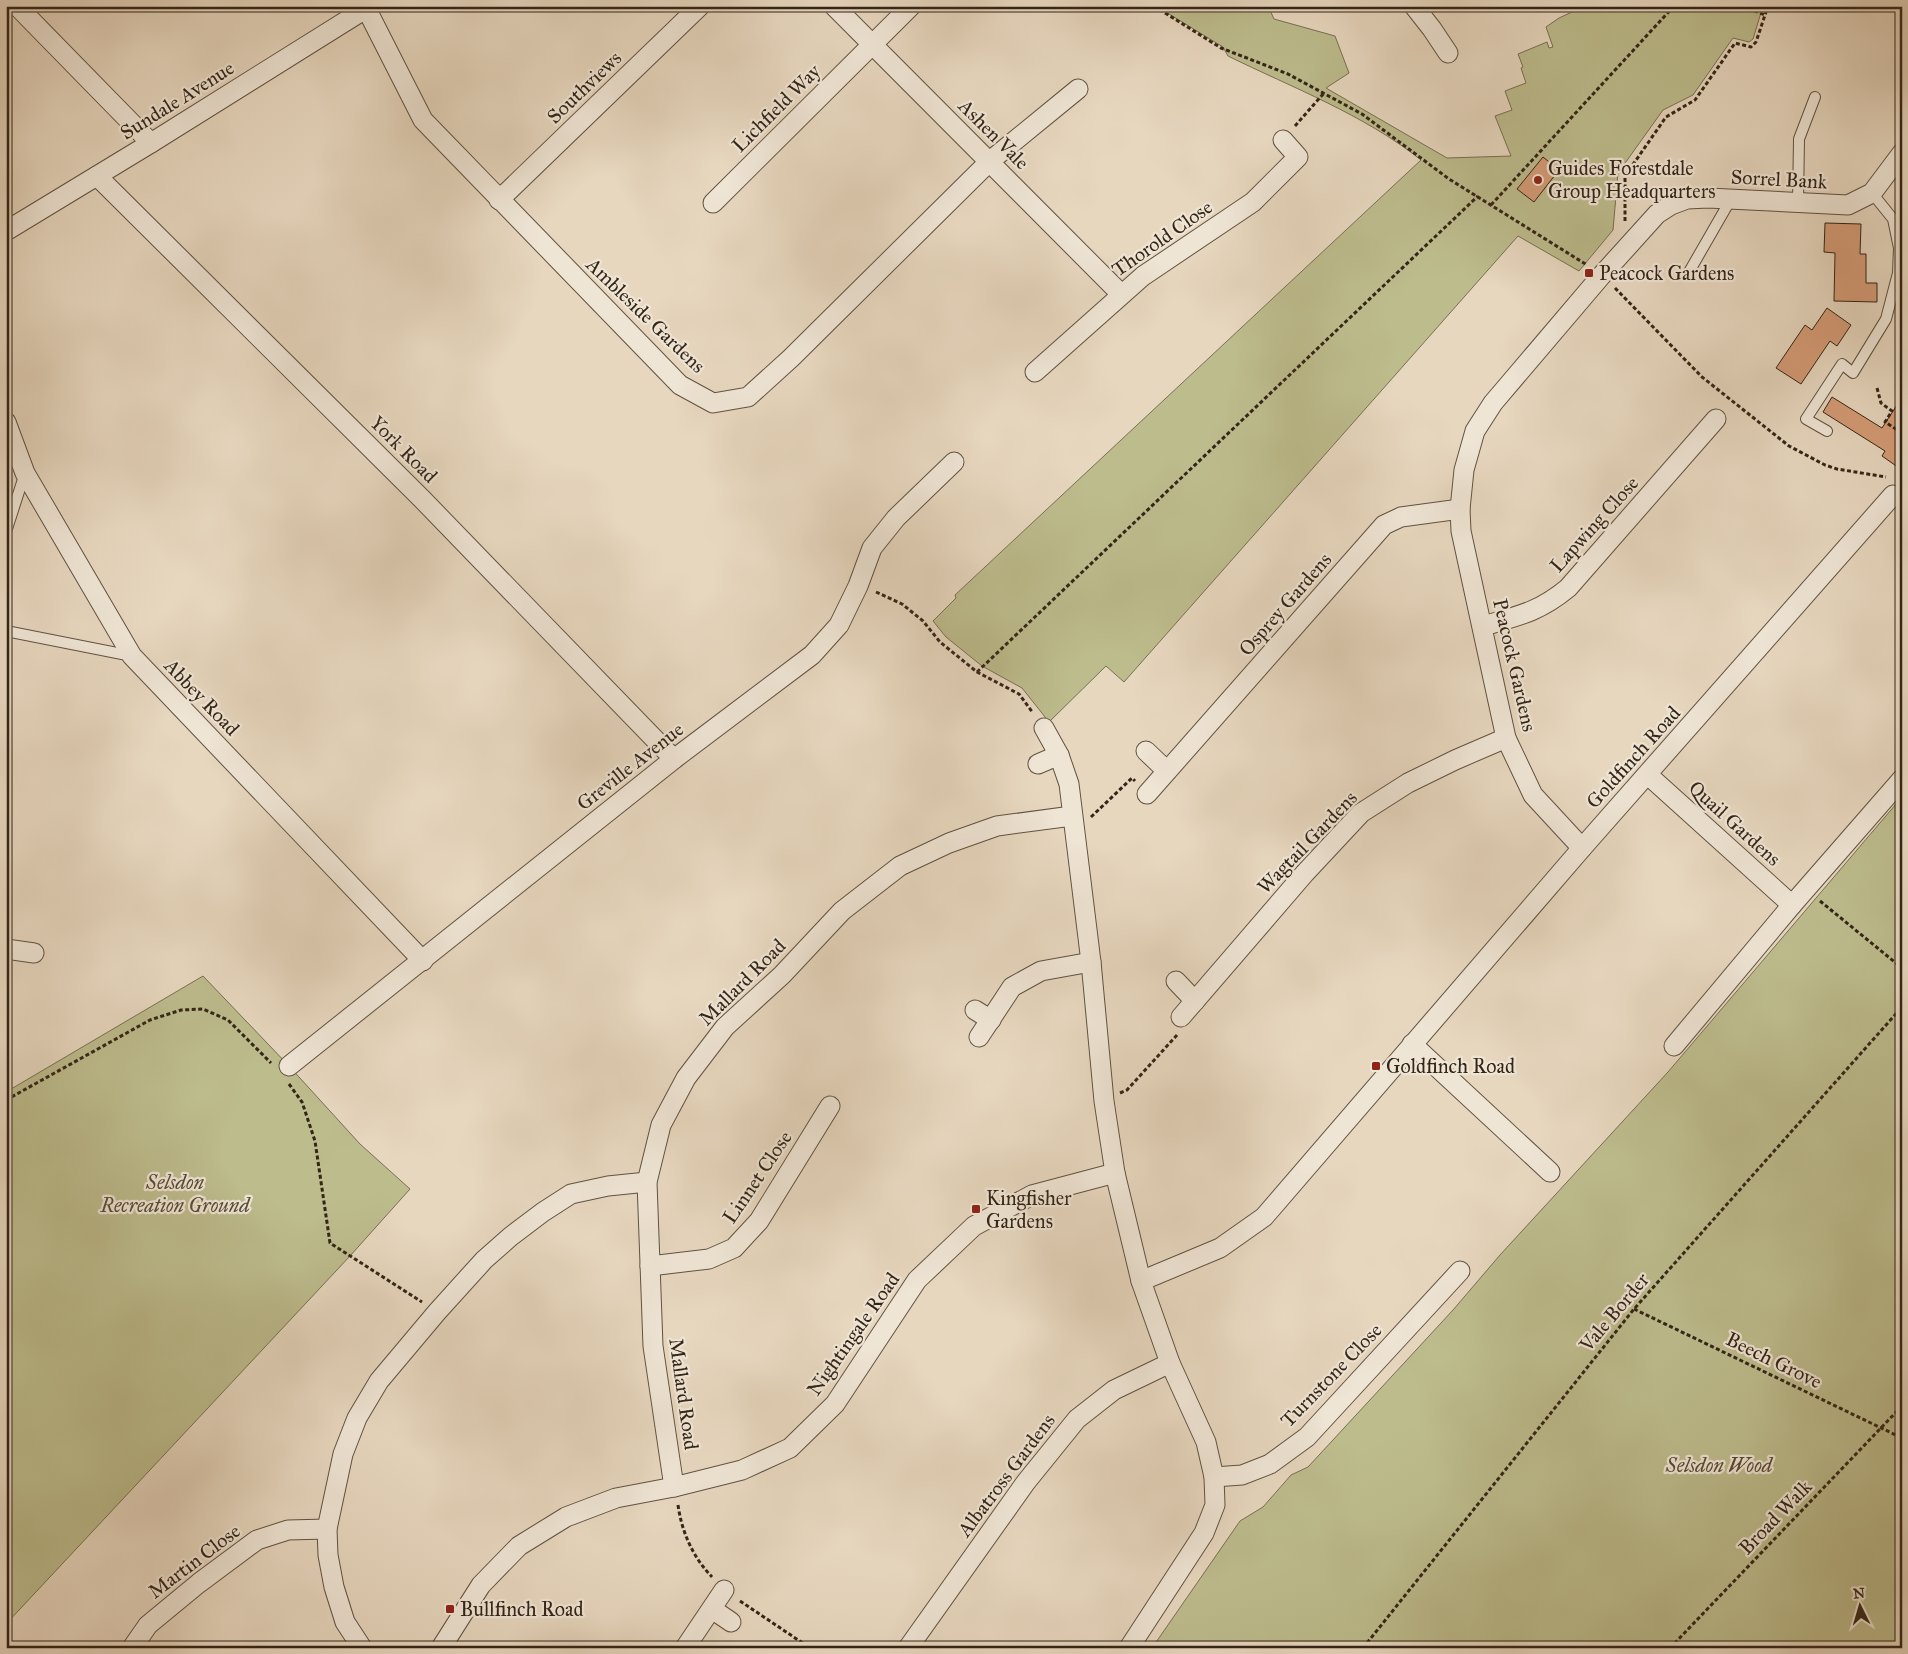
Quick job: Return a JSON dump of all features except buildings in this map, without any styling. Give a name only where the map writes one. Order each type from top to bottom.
[{"type":"street","points":[[17,6],[151,143]]},
{"type":"street","name":"Southviews","points":[[499,200],[700,6]]},
{"type":"street","name":"Ashen Vale","points":[[834,6],[1121,294]]},
{"type":"street","name":"Lichfield Way","points":[[713,203],[911,6]]},
{"type":"street","points":[[1414,6],[1448,54]]},
{"type":"street","name":"Sundale Avenue","points":[[6,231],[151,143],[367,7]]},
{"type":"street","name":"Ambleside Gardens","points":[[367,7],[423,120],[680,385],[713,403],[748,397],[791,358],[990,161],[1078,89]]},
{"type":"street","name":"Thorold Close","points":[[1035,372],[1143,276],[1253,202],[1298,157],[1283,140]]},
{"type":"street","name":"Sorrel Bank","points":[[1601,276],[1657,214],[1671,205],[1687,200],[1708,198],[1848,205],[1872,193],[1902,152]]},
{"type":"street","name":"York Road","points":[[97,176],[422,499],[674,758]]},
{"type":"street","name":"Peacock Gardens","points":[[1582,848],[1534,795],[1506,738],[1462,531],[1460,509],[1464,470],[1475,431],[1493,402],[1601,276]]},
{"type":"street","name":"Lapwing Close","points":[[1483,626],[1536,610],[1552,601],[1568,588],[1716,418]]},
{"type":"street","name":"Abbey Road","points":[[6,422],[25,473],[132,656],[423,960]]},
{"type":"street","name":"Greville Avenue","points":[[284,1069],[674,758],[812,655],[839,625],[858,586],[872,548],[896,518],[954,462]]},
{"type":"street","name":"Goldfinch Road","points":[[1141,1281],[1220,1248],[1264,1217],[1582,848],[1648,775],[1893,486]]},
{"type":"street","name":"Osprey Gardens","points":[[1147,794],[1384,525],[1400,516],[1460,509]]},
{"type":"street","points":[[1044,728],[1059,755],[1069,784],[1091,962],[1104,1101],[1115,1173],[1141,1281],[1170,1363],[1206,1442],[1214,1478],[1215,1505],[1204,1533],[1129,1648]]},
{"type":"street","name":"Wagtail Gardens","points":[[1181,1017],[1304,873],[1361,813],[1408,783],[1454,760],[1506,738]]},
{"type":"street","points":[[1146,751],[1168,771]]},
{"type":"street","points":[[1038,764],[1059,755]]},
{"type":"street","name":"Quail Gardens","points":[[1648,775],[1792,905]]},
{"type":"street","points":[[1674,1046],[1792,905],[1902,779]]},
{"type":"street","name":"Mallard Road","points":[[674,1487],[653,1346],[648,1182],[661,1124],[686,1078],[725,1026],[782,975],[842,911],[900,866],[949,842],[997,826],[1072,816]]},
{"type":"street","points":[[6,949],[34,953]]},
{"type":"street","points":[[980,1037],[983,1015],[1012,987],[1041,971],[1091,962]]},
{"type":"street","points":[[1176,981],[1195,1001]]},
{"type":"street","points":[[1412,1044],[1550,1172]]},
{"type":"street","name":"Linnet Close","points":[[650,1266],[709,1259],[734,1248],[759,1220],[830,1106]]},
{"type":"street","name":"Nightingale Road","points":[[441,1648],[481,1585],[519,1546],[566,1517],[616,1498],[674,1487],[742,1470],[790,1448],[835,1404],[917,1280],[974,1226],[1032,1195],[1115,1173]]},
{"type":"street","points":[[362,1648],[345,1622],[334,1587],[328,1555],[327,1529],[343,1454],[357,1418],[379,1381],[484,1260],[510,1237],[571,1194],[608,1186],[648,1182]]},
{"type":"street","name":"Turnstone Close","points":[[1214,1478],[1242,1475],[1270,1464],[1307,1437],[1460,1271]]},
{"type":"street","name":"Albatross Gardens","points":[[908,1648],[1026,1482],[1077,1419],[1114,1390],[1170,1363]]},
{"type":"street","name":"Martin Close","points":[[132,1648],[148,1625],[257,1540],[288,1530],[327,1529]]},
{"type":"street","points":[[685,1648],[724,1590]]},
{"type":"street","points":[[712,1609],[731,1622]]},
{"type":"lane","points":[[1798,202],[1799,140],[1815,97]]},
{"type":"lane","points":[[1828,431],[1806,419],[1842,364],[1853,373],[1886,319],[1898,274],[1899,248],[1893,219],[1872,193]]},
{"type":"lane","points":[[1689,272],[1731,199]]},
{"type":"lane","points":[[6,532],[25,473]]},
{"type":"lane","points":[[6,631],[132,656]]},
{"type":"path","points":[[1154,6],[1221,48],[1288,74],[1362,114],[1449,179],[1596,271],[1702,377],[1789,446],[1831,467],[1893,486]]},
{"type":"path","points":[[1491,205],[1674,6]]},
{"type":"path","points":[[1742,6],[1765,16]]},
{"type":"path","points":[[1634,239],[1625,221],[1625,176],[1666,117],[1695,100],[1735,43],[1751,47],[1756,42],[1768,6]]},
{"type":"path","points":[[1283,140],[1324,93]]},
{"type":"path","points":[[978,672],[1478,196]]},
{"type":"path","points":[[1877,388],[1881,404],[1892,411],[1885,422],[1902,433]]},
{"type":"path","points":[[858,586],[902,604],[923,621],[940,642],[978,672],[1018,694],[1044,728]]},
{"type":"path","points":[[1075,837],[1091,817],[1132,778],[1147,794]]},
{"type":"path","points":[[1805,890],[1902,968]]},
{"type":"path","name":"Vale Border","points":[[1363,1648],[1634,1309],[1902,1007]]},
{"type":"path","points":[[6,1100],[150,1020],[181,1010],[202,1009],[228,1020],[284,1069],[302,1102],[315,1141],[330,1243],[437,1312]]},
{"type":"path","points":[[1104,1101],[1127,1090],[1186,1024],[1181,1017]]},
{"type":"path","name":"Beech Grove","points":[[1634,1309],[1902,1438]]},
{"type":"path","name":"Broad Walk","points":[[1670,1648],[1902,1406]]},
{"type":"path","points":[[674,1487],[681,1522],[690,1547],[708,1574],[724,1590],[810,1648]]},
{"type":"green space","points":[[1156,6],[1268,6],[1274,19],[1335,36],[1349,73],[1326,88],[1447,158],[1511,156],[1495,116],[1512,110],[1505,91],[1526,83],[1518,54],[1547,42],[1549,48],[1553,47],[1546,27],[1559,18],[1585,6],[1763,6],[1753,39],[1749,42],[1733,38],[1693,95],[1663,110],[1618,173],[1613,230],[1579,271],[1518,236],[1124,682],[1106,666],[1049,722],[1022,688],[982,666],[946,637],[933,621],[956,598],[955,595],[1421,160],[1352,115],[1228,56],[1223,47]]},
{"type":"green space","name":"Selsdon Wood","points":[[1902,797],[1902,1648],[1152,1648],[1240,1521],[1263,1507],[1291,1475],[1308,1467],[1453,1310],[1500,1255],[1668,1072]]},
{"type":"green space","name":"Selsdon Recreation Ground","points":[[203,976],[360,1144],[410,1189],[350,1256],[6,1624],[6,1092]]},
{"type":"place","name":"Guides Forestdale Group Headquarters","points":[[1538,180]]},
{"type":"place","name":"Peacock Gardens","points":[[1589,273]]},
{"type":"place","name":"Goldfinch Road","points":[[1376,1066]]},
{"type":"place","name":"Kingfisher Gardens","points":[[976,1209]]},
{"type":"place","name":"Bullfinch Road","points":[[450,1609]]}]
